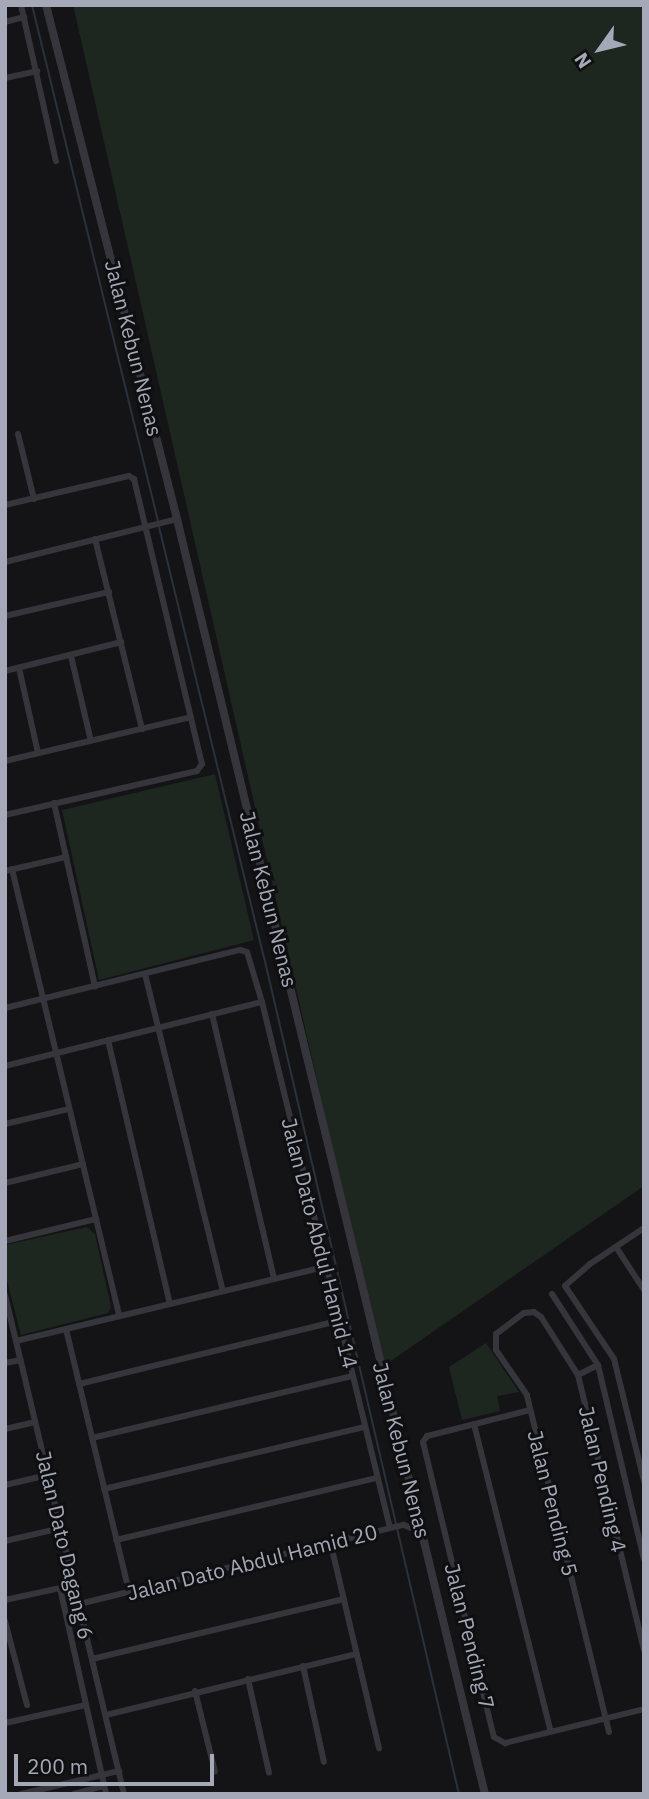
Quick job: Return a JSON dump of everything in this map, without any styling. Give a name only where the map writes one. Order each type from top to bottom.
[{"type":"street","points":[[21,5],[56,161]]},
{"type":"street","name":"Jalan Kebun Nenas","points":[[46,5],[177,519],[485,1794]]},
{"type":"street","points":[[5,22],[24,17]]},
{"type":"street","points":[[5,78],[37,71]]},
{"type":"street","points":[[18,434],[34,499]]},
{"type":"street","points":[[5,505],[132,477],[201,768],[5,815]]},
{"type":"street","points":[[5,562],[177,519]]},
{"type":"street","points":[[95,539],[142,729]]},
{"type":"street","points":[[5,616],[109,592]]},
{"type":"street","points":[[5,671],[121,642]]},
{"type":"street","points":[[71,656],[91,741]]},
{"type":"street","points":[[19,668],[38,753]]},
{"type":"street","points":[[5,761],[191,717]]},
{"type":"street","points":[[54,803],[94,986]]},
{"type":"street","points":[[66,857],[9,870],[44,998],[119,1317]]},
{"type":"street","name":"Jalan Dato Abdul Hamid 14","points":[[145,974],[240,950],[247,952],[250,957],[390,1528]]},
{"type":"street","points":[[5,1008],[145,974],[223,1291]]},
{"type":"street","points":[[5,1066],[262,1002]]},
{"type":"street","points":[[212,1014],[274,1279]]},
{"type":"street","points":[[108,1041],[170,1304]]},
{"type":"street","points":[[5,1124],[69,1109]]},
{"type":"street","points":[[5,1183],[83,1164]]},
{"type":"street","points":[[5,1241],[96,1219]]},
{"type":"street","points":[[644,1228],[566,1282],[566,1290],[614,1359],[644,1481]]},
{"type":"street","points":[[616,1247],[644,1290]]},
{"type":"street","points":[[16,1341],[325,1267]]},
{"type":"street","points":[[552,1294],[598,1365],[644,1559]]},
{"type":"street","name":"Jalan Dato Dagang 6","points":[[5,1296],[124,1794]]},
{"type":"street","name":"Jalan Pending 5","points":[[541,1317],[534,1312],[524,1313],[496,1335],[495,1342],[498,1355],[527,1395],[609,1732]]},
{"type":"street","name":"Jalan Pending 4","points":[[541,1317],[578,1375],[644,1650]]},
{"type":"street","points":[[79,1384],[338,1321]]},
{"type":"street","points":[[66,1329],[129,1592]]},
{"type":"street","points":[[5,1363],[21,1360]]},
{"type":"street","points":[[578,1375],[598,1365]]},
{"type":"street","points":[[92,1438],[352,1376]]},
{"type":"street","name":"Jalan Pending 7","points":[[530,1410],[427,1436],[423,1442],[494,1737],[505,1743],[551,1732]]},
{"type":"street","points":[[5,1429],[36,1422]]},
{"type":"street","points":[[474,1424],[551,1732],[644,1709]]},
{"type":"street","points":[[104,1489],[364,1427]]},
{"type":"street","points":[[5,1485],[48,1475]]},
{"type":"street","points":[[116,1540],[377,1478]]},
{"type":"street","name":"Jalan Dato Abdul Hamid 20","points":[[79,1604],[331,1545],[390,1528],[409,1525],[422,1533]]},
{"type":"street","points":[[5,1541],[61,1528]]},
{"type":"street","points":[[331,1545],[379,1748]]},
{"type":"street","points":[[5,1600],[74,1585]]},
{"type":"street","points":[[60,1588],[105,1790],[74,1794]]},
{"type":"street","points":[[92,1659],[344,1599]]},
{"type":"street","points":[[5,1621],[27,1705]]},
{"type":"street","points":[[106,1715],[357,1654]]},
{"type":"street","points":[[303,1667],[324,1762]]},
{"type":"street","points":[[248,1679],[269,1773]]},
{"type":"street","points":[[195,1692],[215,1772]]},
{"type":"street","points":[[5,1723],[86,1705]]},
{"type":"street","points":[[21,1794],[119,1771]]},
{"type":"shaded area","points":[[73,5],[644,5],[644,1186],[382,1367]]},
{"type":"shaded area","points":[[215,774],[254,940],[99,980],[62,810]]},
{"type":"shaded area","points":[[87,1227],[95,1234],[111,1307],[108,1313],[21,1335],[5,1273],[5,1245]]},
{"type":"shaded area","points":[[486,1343],[519,1392],[497,1396],[500,1411],[462,1420],[449,1367]]},
{"type":"waterway","points":[[32,5],[158,521]]},
{"type":"waterway","points":[[159,527],[264,957],[459,1794]]}]
